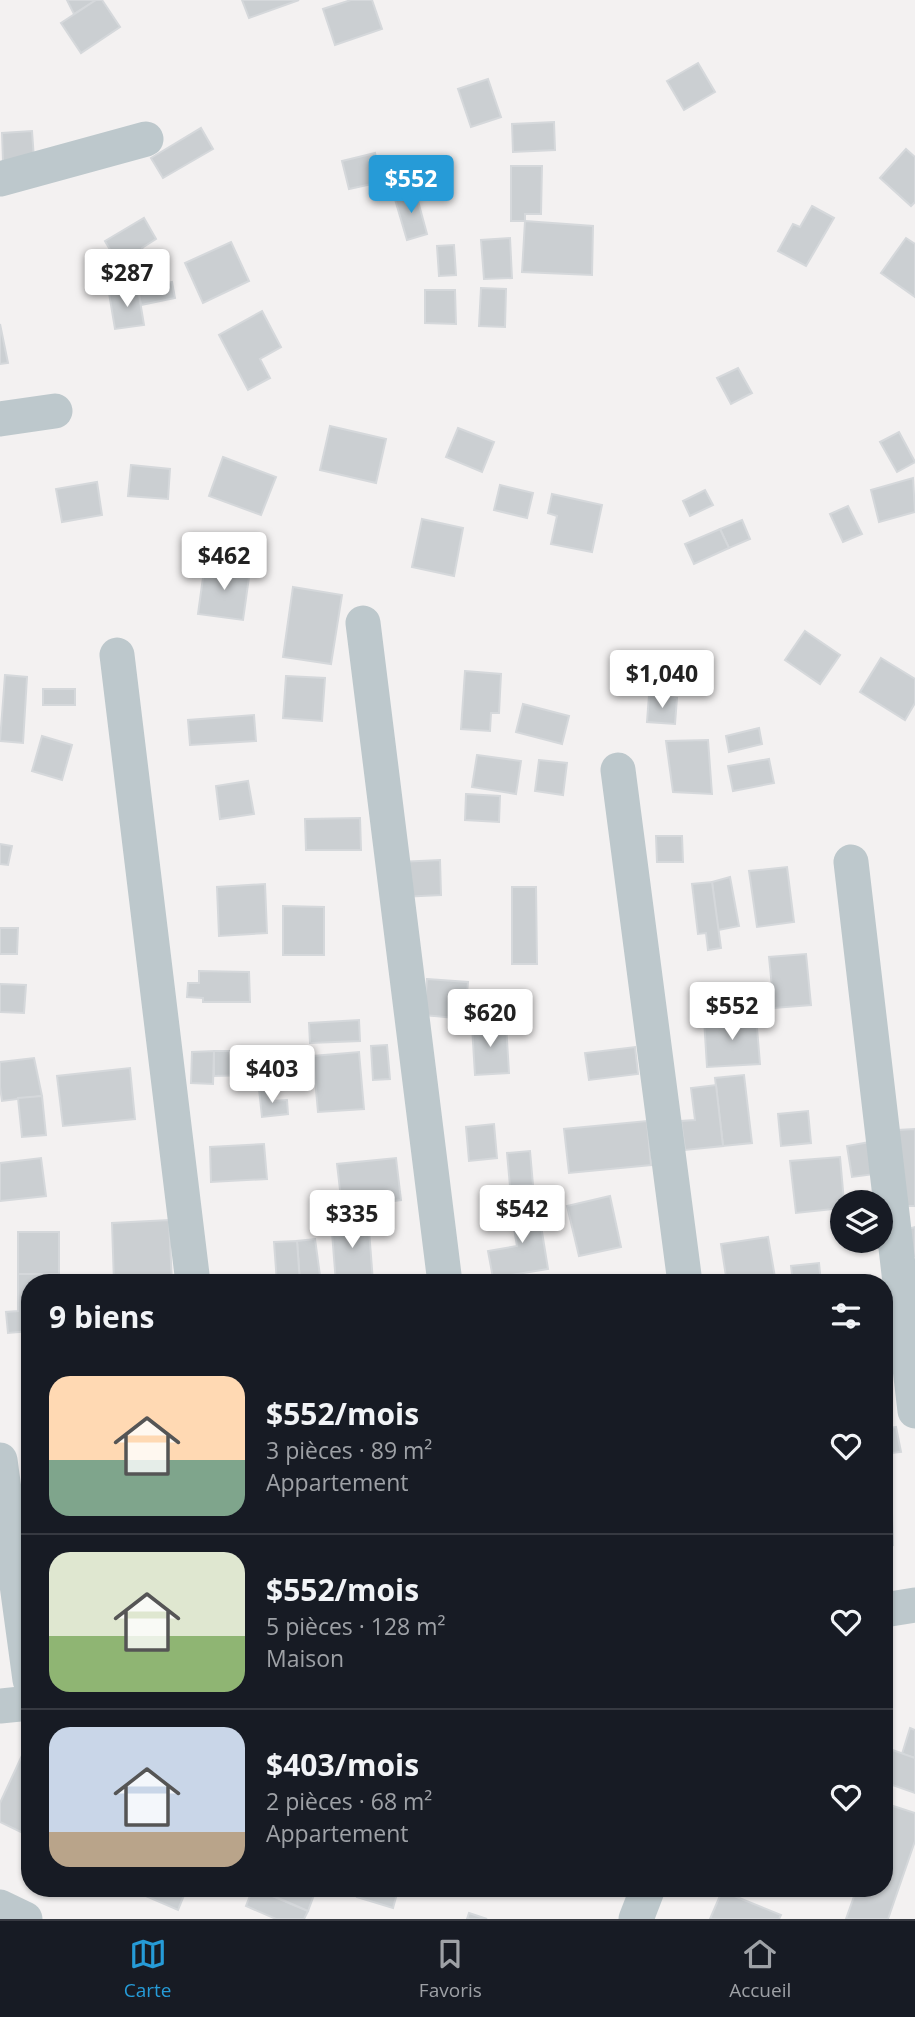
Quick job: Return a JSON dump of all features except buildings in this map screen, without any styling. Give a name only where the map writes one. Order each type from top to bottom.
[{"type":"street","points":[[0,179],[146,139]]},
{"type":"street","points":[[0,419],[55,411]]},
{"type":"street","points":[[363,623],[443,1274]]},
{"type":"street","points":[[117,655],[192,1274]]},
{"type":"street","points":[[618,770],[684,1274]]},
{"type":"street","points":[[851,862],[915,1411]]},
{"type":"street","points":[[0,1460],[21,1614]]},
{"type":"street","points":[[893,1609],[915,1605]]},
{"type":"street","points":[[0,1706],[21,1704]]},
{"type":"street","points":[[636,1919],[645,1897]]}]
